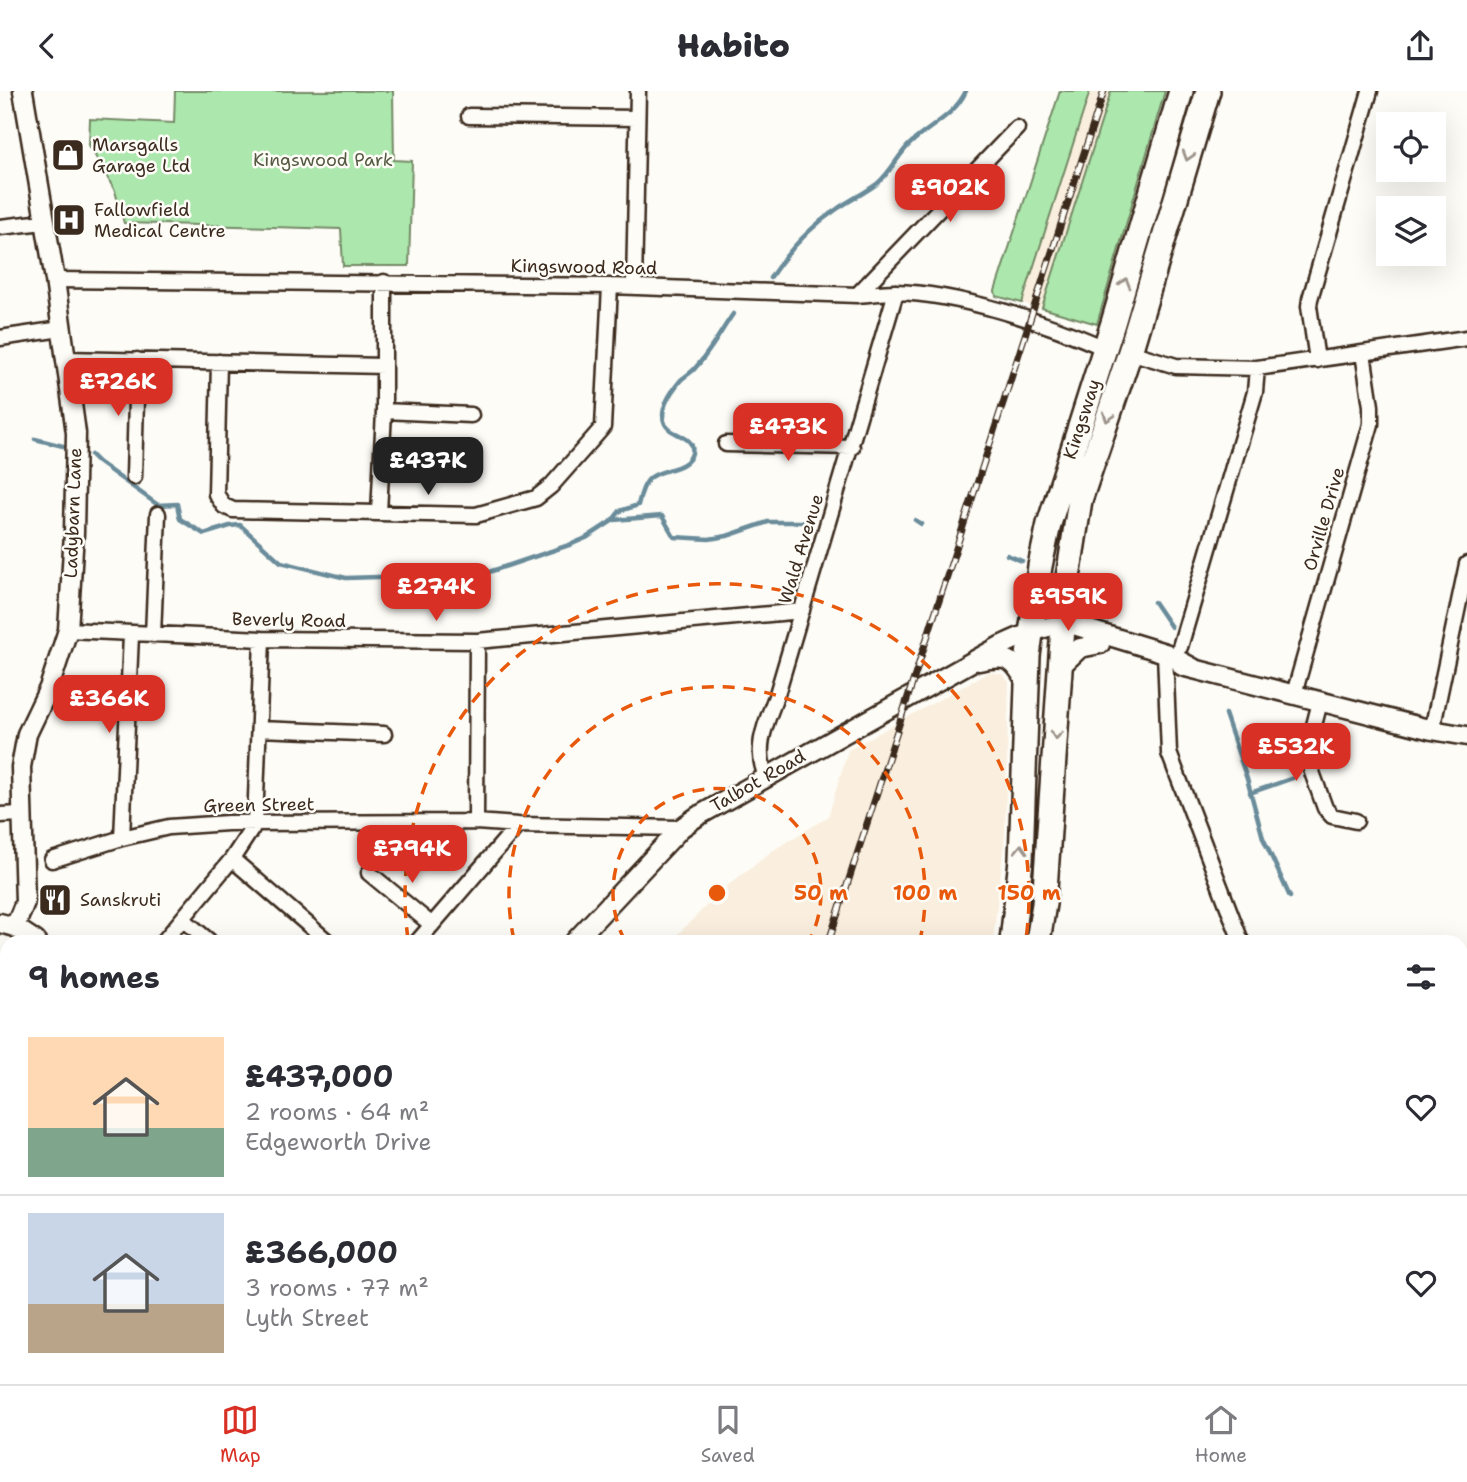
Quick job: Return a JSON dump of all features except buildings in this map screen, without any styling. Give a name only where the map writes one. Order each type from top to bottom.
[{"type":"highway","name":"Kingsway","points":[[1039,935],[1044,904],[1060,666],[1050,630],[1049,524],[1105,348],[1181,91]]},
{"type":"highway","name":"Kingsway","points":[[1025,754],[1050,630],[1061,550],[1130,352],[1208,91]]},
{"type":"highway","name":"Kingsway","points":[[1013,935],[1021,860],[1026,682],[1050,630]]},
{"type":"street","name":"Ladybarn Lane","points":[[7,925],[25,902],[21,767],[24,746],[30,725],[49,688],[68,630],[76,433],[55,280],[23,91]]},
{"type":"street","points":[[634,287],[638,91]]},
{"type":"street","points":[[1317,360],[1310,299],[1370,91]]},
{"type":"street","points":[[469,116],[637,118]]},
{"type":"street","points":[[858,295],[1017,128]]},
{"type":"street","points":[[0,227],[44,222]]},
{"type":"street","name":"Kingswood Road","points":[[55,280],[610,286],[858,295],[896,292],[978,305],[1069,333],[1105,348]]},
{"type":"street","points":[[379,513],[384,411],[384,282]]},
{"type":"street","points":[[219,362],[216,493],[224,506],[233,510],[476,515],[536,498],[551,486],[603,427],[610,286]]},
{"type":"street","name":"Wald Avenue","points":[[766,776],[761,762],[761,740],[852,447],[896,292]]},
{"type":"street","points":[[0,338],[61,329]]},
{"type":"street","points":[[1130,352],[1175,366],[1257,368],[1467,338]]},
{"type":"street","name":"Orville Drive","points":[[1294,694],[1371,424],[1363,353]]},
{"type":"street","points":[[64,359],[384,366]]},
{"type":"street","points":[[134,477],[137,360]]},
{"type":"street","points":[[1239,935],[1168,753],[1170,654],[1255,393],[1257,368]]},
{"type":"street","points":[[384,411],[471,415]]},
{"type":"street","points":[[726,444],[852,447]]},
{"type":"street","points":[[153,635],[158,514]]},
{"type":"street","points":[[1433,730],[1467,564]]},
{"type":"street","name":"Beverly Road","points":[[68,630],[262,639],[477,641],[802,611]]},
{"type":"street","points":[[1050,630],[1078,626],[1170,654],[1193,668],[1320,702],[1467,736]]},
{"type":"street","points":[[1050,630],[1100,644],[1170,654]]},
{"type":"street","name":"Talbot Road","points":[[581,935],[681,828],[698,816],[1000,646],[1050,630]]},
{"type":"street","points":[[122,838],[131,635]]},
{"type":"street","points":[[169,935],[232,859],[255,824],[262,639]]},
{"type":"street","points":[[476,822],[477,641]]},
{"type":"street","points":[[1060,666],[1080,648],[1100,644]]},
{"type":"street","name":"Talbot Road","points":[[973,663],[1003,658],[1017,666],[1026,682]]},
{"type":"street","points":[[1320,702],[1311,737],[1309,764],[1325,808],[1332,815],[1356,821]]},
{"type":"street","points":[[259,729],[384,734]]},
{"type":"street","points":[[0,815],[22,814]]},
{"type":"street","name":"Green Street","points":[[52,860],[122,838],[169,827],[228,823],[476,822],[681,828]]},
{"type":"street","points":[[423,935],[518,825]]},
{"type":"street","points":[[232,859],[320,935]]},
{"type":"street","points":[[369,873],[432,925]]},
{"type":"street","points":[[183,919],[202,935]]},
{"type":"street","points":[[7,925],[25,935]]},
{"type":"shaded area","points":[[1060,91],[1165,91],[1097,324],[996,296],[995,291]]},
{"type":"shaded area","points":[[989,672],[1002,674],[1009,682],[1005,834],[994,935],[677,935],[723,889],[772,851],[828,817],[848,750]]},
{"type":"green space","name":"Kingswood Park","points":[[175,91],[393,91],[394,160],[412,161],[409,266],[343,266],[341,229],[124,223],[115,191],[89,145],[90,119],[174,123]]},
{"type":"green space","points":[[1060,91],[1090,91],[1022,303],[996,296],[995,291]]},
{"type":"green space","points":[[1111,91],[1165,91],[1097,324],[1042,308]]},
{"type":"waterway","points":[[770,278],[809,232],[827,216],[878,183],[907,146],[956,107],[966,91]]},
{"type":"waterway","points":[[91,455],[158,505],[177,504],[180,519],[204,534],[240,525],[281,562],[346,578],[489,572],[586,538],[612,521],[620,511],[638,505],[644,486],[653,476],[689,459],[692,447],[687,439],[665,424],[664,407],[676,385],[701,361],[733,314]]},
{"type":"waterway","points":[[35,439],[63,446]]},
{"type":"waterway","points":[[614,520],[662,516],[674,537],[709,539],[727,536],[768,522],[805,522],[813,516]]},
{"type":"waterway","points":[[915,520],[921,524]]},
{"type":"waterway","points":[[1007,555],[1022,561]]},
{"type":"waterway","points":[[1154,602],[1171,627]]},
{"type":"waterway","points":[[1225,714],[1263,838],[1290,897]]},
{"type":"waterway","points":[[1250,793],[1293,778]]},
{"type":"railway","points":[[831,935],[1104,91]]},
{"type":"place","name":"Marsgalls Garage Ltd","points":[[68,155]]},
{"type":"place","name":"Fallowfield Medical Centre","points":[[69,220]]},
{"type":"place","name":"Sanskruti","points":[[55,900]]}]
